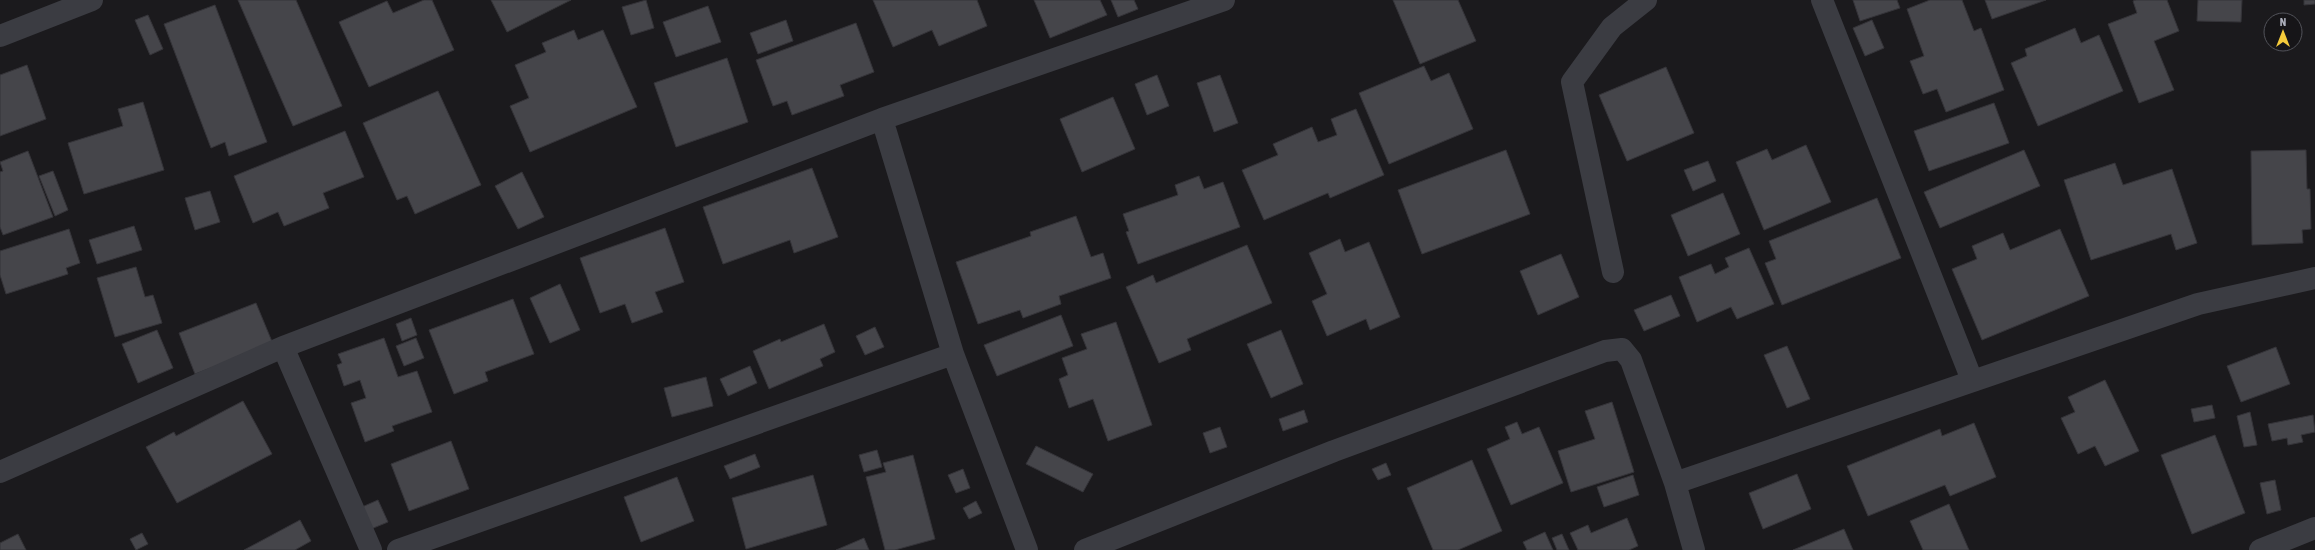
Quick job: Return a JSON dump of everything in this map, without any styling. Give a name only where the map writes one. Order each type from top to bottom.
[{"type":"street","points":[[0,36],[92,0]]},
{"type":"street","points":[[0,472],[283,347],[882,119],[1224,0]]},
{"type":"street","points":[[1613,272],[1572,82],[1612,27],[1646,0]]},
{"type":"street","points":[[1822,0],[1972,380]]},
{"type":"street","points":[[882,119],[953,354],[1028,550]]},
{"type":"street","points":[[1675,484],[1972,380],[2198,304],[2315,278]]},
{"type":"street","points":[[283,347],[371,550]]},
{"type":"street","points":[[1085,550],[1334,451],[1605,351],[1622,349],[1631,360],[1675,484],[1694,550]]},
{"type":"street","points":[[398,550],[953,354]]},
{"type":"street","points":[[2260,550],[2315,528]]},
{"type":"building","points":[[238,0],[296,0],[342,106],[293,126]]},
{"type":"building","points":[[424,0],[432,0],[454,50],[369,87],[339,22],[387,1],[393,13]]},
{"type":"building","points":[[491,0],[571,0],[507,32]]},
{"type":"building","points":[[646,0],[654,28],[631,35],[622,7]]},
{"type":"building","points":[[873,0],[977,0],[987,26],[939,46],[932,30],[893,47]]},
{"type":"building","points":[[1034,0],[1100,0],[1107,15],[1050,38]]},
{"type":"building","points":[[1111,0],[1134,0],[1138,9],[1118,17]]},
{"type":"building","points":[[1393,0],[1458,0],[1476,41],[1420,64]]},
{"type":"building","points":[[1853,0],[1897,0],[1900,8],[1860,21]]},
{"type":"building","points":[[1930,0],[1962,0],[1974,31],[1981,28],[2004,90],[1946,112],[1937,89],[1923,94],[1910,61],[1924,56],[1907,9]]},
{"type":"building","points":[[1985,0],[2046,0],[1992,19]]},
{"type":"building","points":[[2167,0],[2179,31],[2154,41],[2174,90],[2139,103],[2108,24],[2137,13],[2133,1]]},
{"type":"building","points":[[2198,0],[2242,0],[2241,22],[2197,21]]},
{"type":"building","points":[[2304,0],[2315,0],[2315,4],[2304,5]]},
{"type":"building","points":[[215,5],[267,142],[229,156],[225,142],[211,148],[164,24]]},
{"type":"building","points":[[708,6],[721,42],[676,57],[663,22]]},
{"type":"building","points":[[148,15],[163,49],[150,55],[135,20]]},
{"type":"building","points":[[786,20],[793,41],[758,54],[750,33]]},
{"type":"building","points":[[1872,20],[1884,48],[1865,56],[1853,28]]},
{"type":"building","points":[[856,23],[874,72],[840,85],[844,96],[792,115],[787,101],[773,106],[756,60]]},
{"type":"building","points":[[2075,28],[2081,43],[2099,35],[2123,91],[2038,126],[2011,63],[2027,56],[2025,49]]},
{"type":"building","points":[[574,30],[578,40],[603,30],[637,107],[530,152],[510,106],[529,98],[515,65],[546,52],[542,43]]},
{"type":"building","points":[[727,58],[748,122],[676,147],[654,83]]},
{"type":"building","points":[[27,65],[46,119],[0,136],[0,75]]},
{"type":"building","points":[[1424,66],[1431,81],[1449,73],[1473,129],[1389,164],[1359,93]]},
{"type":"building","points":[[1666,67],[1694,133],[1627,161],[1599,95]]},
{"type":"building","points":[[1157,75],[1169,106],[1147,115],[1135,84]]},
{"type":"building","points":[[1220,75],[1238,123],[1214,132],[1197,83]]},
{"type":"building","points":[[438,91],[481,185],[415,214],[407,196],[397,200],[363,123]]},
{"type":"building","points":[[1113,97],[1135,149],[1082,172],[1060,119]]},
{"type":"building","points":[[143,102],[164,170],[84,194],[68,143],[123,126],[118,109]]},
{"type":"building","points":[[1994,103],[2009,143],[1929,171],[1914,131]]},
{"type":"building","points":[[1356,109],[1384,175],[1330,198],[1328,193],[1264,220],[1242,170],[1278,155],[1273,144],[1312,127],[1318,142],[1337,135],[1331,119]]},
{"type":"building","points":[[345,131],[364,177],[323,193],[329,208],[284,226],[278,212],[253,223],[234,176]]},
{"type":"building","points":[[1806,145],[1831,202],[1764,230],[1736,162],[1767,149],[1772,160]]},
{"type":"building","points":[[1506,150],[1530,214],[1422,254],[1398,190]]},
{"type":"building","points":[[2024,150],[2040,186],[1940,228],[1924,192]]},
{"type":"building","points":[[2306,150],[2307,189],[2310,189],[2311,229],[2302,230],[2303,243],[2252,245],[2251,151]]},
{"type":"building","points":[[28,151],[53,217],[3,235],[0,227],[0,172],[3,171],[0,162]]},
{"type":"building","points":[[1708,161],[1716,181],[1693,191],[1684,170]]},
{"type":"building","points":[[2115,163],[2123,185],[2172,169],[2197,243],[2176,250],[2171,234],[2091,260],[2064,180]]},
{"type":"building","points":[[812,168],[838,237],[794,253],[790,240],[723,264],[703,207]]},
{"type":"building","points":[[53,171],[68,210],[55,216],[39,176]]},
{"type":"building","points":[[522,172],[544,217],[518,229],[495,186]]},
{"type":"building","points":[[1199,176],[1204,189],[1223,182],[1240,227],[1138,264],[1126,232],[1129,231],[1123,214],[1178,195],[1175,185]]},
{"type":"building","points":[[210,191],[220,222],[195,230],[185,198]]},
{"type":"building","points":[[1723,193],[1740,234],[1688,256],[1671,215]]},
{"type":"building","points":[[1877,198],[1901,258],[1782,305],[1765,263],[1776,259],[1769,241]]},
{"type":"building","points":[[1076,216],[1091,257],[1103,253],[1111,278],[1059,296],[1061,304],[1023,318],[1020,310],[978,324],[956,262],[1031,236],[1030,232]]},
{"type":"building","points":[[134,226],[142,250],[97,264],[89,240]]},
{"type":"building","points":[[665,228],[684,282],[655,292],[663,312],[632,323],[625,304],[600,313],[580,258]]},
{"type":"building","points":[[69,229],[80,263],[66,268],[68,274],[6,294],[0,275],[0,251]]},
{"type":"building","points":[[2060,229],[2089,296],[1982,340],[1952,269],[1977,259],[1972,246],[2003,233],[2010,250]]},
{"type":"building","points":[[1340,239],[1345,252],[1369,242],[1400,317],[1370,330],[1366,319],[1327,336],[1312,301],[1327,294],[1309,253]]},
{"type":"building","points":[[1247,245],[1272,303],[1187,339],[1191,350],[1159,363],[1126,287],[1153,275],[1156,283]]},
{"type":"building","points":[[1749,248],[1774,304],[1737,319],[1731,307],[1697,322],[1679,277],[1711,264],[1715,274],[1729,267],[1725,258]]},
{"type":"building","points":[[1561,254],[1579,297],[1538,315],[1520,271]]},
{"type":"building","points":[[136,267],[145,297],[153,295],[162,323],[115,337],[97,278]]},
{"type":"building","points":[[560,284],[580,330],[550,343],[530,298]]},
{"type":"building","points":[[1671,295],[1680,316],[1644,331],[1634,310]]},
{"type":"building","points":[[513,299],[534,354],[485,372],[488,381],[454,394],[429,330]]},
{"type":"building","points":[[256,303],[273,344],[195,374],[179,333]]},
{"type":"building","points":[[1061,315],[1073,346],[997,376],[984,345]]},
{"type":"building","points":[[411,318],[417,335],[402,341],[396,324]]},
{"type":"building","points":[[1116,322],[1152,425],[1108,441],[1093,399],[1069,408],[1059,379],[1068,375],[1062,358],[1087,349],[1081,334]]},
{"type":"building","points":[[824,324],[835,352],[820,359],[823,366],[769,389],[753,351],[780,339],[781,342]]},
{"type":"building","points":[[875,327],[884,347],[865,355],[856,336]]},
{"type":"building","points":[[157,330],[173,368],[138,383],[122,344]]},
{"type":"building","points":[[1281,330],[1303,384],[1271,398],[1247,344]]},
{"type":"building","points":[[384,338],[398,377],[417,371],[432,412],[392,426],[394,431],[365,442],[351,403],[366,398],[360,380],[344,386],[337,365],[342,363],[338,354]]},
{"type":"building","points":[[416,338],[424,358],[404,366],[396,346]]},
{"type":"building","points":[[1787,346],[1810,399],[1787,408],[1764,355]]},
{"type":"building","points":[[2276,347],[2290,384],[2241,402],[2227,366]]},
{"type":"building","points":[[750,366],[757,383],[728,396],[720,379]]},
{"type":"building","points":[[706,377],[713,406],[672,417],[664,388]]},
{"type":"building","points":[[2105,380],[2139,451],[2105,466],[2095,446],[2078,454],[2061,418],[2075,412],[2068,397]]},
{"type":"building","points":[[243,401],[272,454],[177,503],[146,447],[174,432],[176,436]]},
{"type":"building","points":[[1612,402],[1634,472],[1571,492],[1558,451],[1595,439],[1585,411]]},
{"type":"building","points":[[2212,405],[2215,418],[2194,422],[2191,409]]},
{"type":"building","points":[[1304,410],[1308,422],[1283,431],[1279,419]]},
{"type":"building","points":[[2250,412],[2257,445],[2244,447],[2237,416]]},
{"type":"building","points":[[2313,415],[2315,432],[2301,435],[2303,442],[2288,445],[2287,438],[2272,441],[2268,424]]},
{"type":"building","points":[[1517,422],[1522,434],[1539,427],[1563,483],[1511,505],[1487,449],[1510,439],[1505,427]]},
{"type":"building","points":[[1974,423],[1996,477],[1950,496],[1945,485],[1868,516],[1847,466],[1940,429],[1942,436]]},
{"type":"building","points":[[1220,427],[1227,447],[1210,453],[1203,433]]},
{"type":"building","points":[[2215,435],[2245,513],[2192,534],[2161,455]]},
{"type":"building","points":[[451,441],[469,489],[409,511],[391,464]]},
{"type":"building","points":[[1036,446],[1093,474],[1083,492],[1026,464]]},
{"type":"building","points":[[877,450],[882,467],[864,472],[859,455]]},
{"type":"building","points":[[755,454],[760,467],[730,479],[724,466]]},
{"type":"building","points":[[913,455],[935,539],[895,550],[885,550],[866,477],[886,472],[883,463]]},
{"type":"building","points":[[1472,460],[1502,531],[1458,550],[1433,550],[1407,488]]},
{"type":"building","points":[[1386,463],[1391,475],[1378,480],[1372,469]]},
{"type":"building","points":[[963,469],[970,488],[956,493],[948,475]]},
{"type":"building","points":[[1797,474],[1811,509],[1763,529],[1749,493]]},
{"type":"building","points":[[813,475],[827,525],[746,549],[732,498]]},
{"type":"building","points":[[1633,475],[1639,495],[1604,507],[1597,487]]},
{"type":"building","points":[[677,477],[694,521],[641,542],[624,497]]},
{"type":"building","points":[[2275,480],[2281,510],[2267,514],[2260,483]]},
{"type":"building","points":[[378,500],[388,522],[371,529],[362,507]]},
{"type":"building","points":[[976,501],[982,513],[969,519],[963,508]]},
{"type":"building","points":[[1949,504],[1969,550],[1923,550],[1910,521]]},
{"type":"building","points":[[1627,518],[1638,546],[1629,550],[1578,550],[1570,533],[1588,525],[1591,533]]},
{"type":"building","points":[[300,520],[311,541],[295,550],[244,550]]},
{"type":"building","points":[[1844,529],[1853,550],[1793,550]]},
{"type":"building","points":[[1545,532],[1553,550],[1527,550],[1523,542]]},
{"type":"building","points":[[142,533],[148,544],[136,550],[130,539]]},
{"type":"building","points":[[18,534],[26,550],[0,550],[0,543]]},
{"type":"building","points":[[1562,534],[1569,550],[1557,550],[1552,538]]},
{"type":"building","points":[[864,538],[869,550],[836,550]]}]
